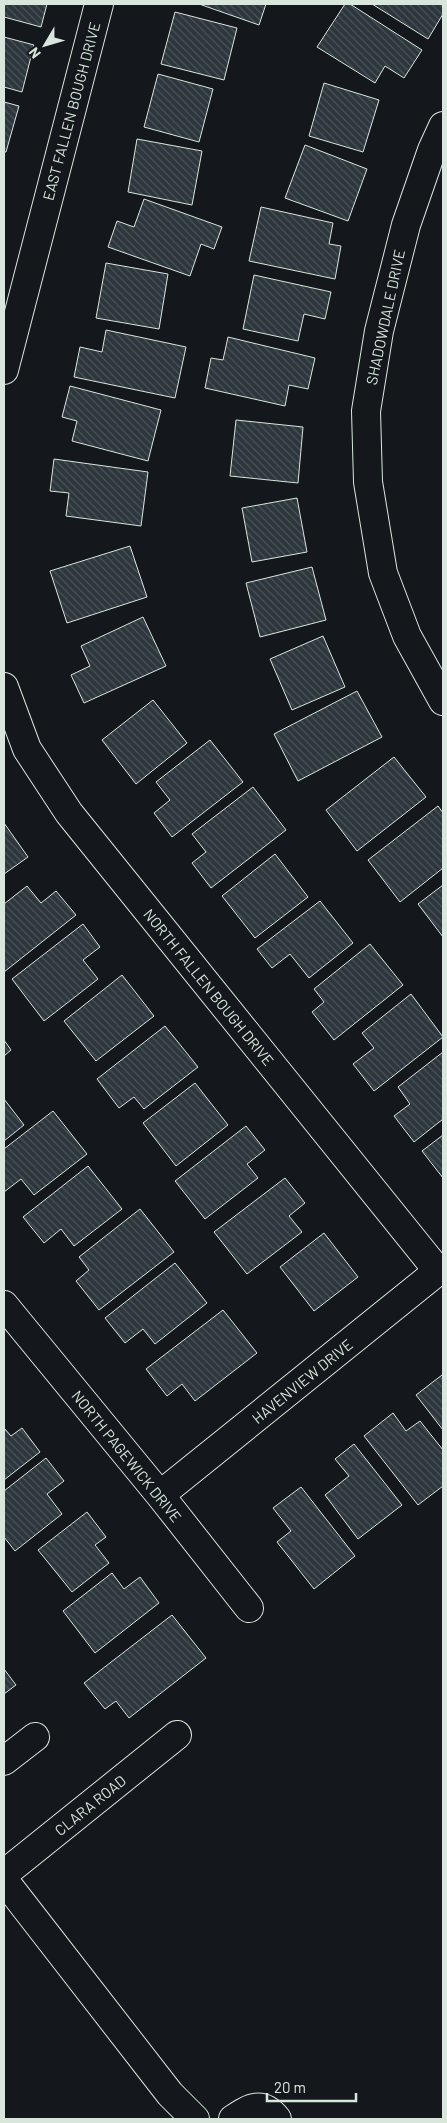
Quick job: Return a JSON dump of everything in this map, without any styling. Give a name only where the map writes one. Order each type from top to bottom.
[{"type":"street","name":"EAST FALLEN BOUGH DRIVE","points":[[4,370],[100,4]]},
{"type":"street","name":"SHADOWDALE DRIVE","points":[[443,126],[432,150],[406,225],[379,331],[366,411],[368,482],[383,573],[407,636],[443,701]]},
{"type":"street","name":"NORTH FALLEN BOUGH DRIVE","points":[[4,688],[27,749],[70,813],[440,1269]]},
{"type":"street","name":"HAVENVIEW DRIVE","points":[[160,1495],[440,1269]]},
{"type":"street","name":"NORTH PAGEWICK DRIVE","points":[[4,1305],[160,1495],[249,1608]]},
{"type":"street","name":"CLARA ROAD","points":[[4,1874],[177,1735]]},
{"type":"street","points":[[4,1761],[35,1738]]},
{"type":"street","points":[[4,1880],[170,2094],[195,2119]]},
{"type":"street","points":[[234,2119],[251,2108],[262,2108],[277,2119]]},
{"type":"building","points":[[4,4],[47,4],[41,27],[4,17]]},
{"type":"building","points":[[199,4],[266,4],[259,25]]},
{"type":"building","points":[[345,4],[350,4],[422,50],[404,78],[385,66],[375,83],[317,47]]},
{"type":"building","points":[[372,4],[443,4],[443,14],[428,39]]},
{"type":"building","points":[[175,12],[237,28],[224,80],[161,64]]},
{"type":"building","points":[[4,37],[34,45],[22,92],[4,87]]},
{"type":"building","points":[[158,74],[213,89],[199,142],[144,127]]},
{"type":"building","points":[[324,83],[379,100],[363,152],[309,136]]},
{"type":"building","points":[[4,102],[19,106],[6,152],[4,152]]},
{"type":"building","points":[[137,139],[202,151],[192,205],[128,192]]},
{"type":"building","points":[[305,145],[367,169],[348,221],[285,198]]},
{"type":"building","points":[[144,199],[222,227],[214,249],[201,244],[190,276],[108,247],[117,221],[134,227]]},
{"type":"building","points":[[261,207],[333,223],[329,244],[341,246],[335,279],[249,261]]},
{"type":"building","points":[[106,263],[168,274],[159,329],[96,318]]},
{"type":"building","points":[[254,275],[331,292],[325,319],[304,314],[298,341],[243,329]]},
{"type":"building","points":[[106,330],[186,347],[175,398],[74,377],[80,347],[102,352]]},
{"type":"building","points":[[228,337],[315,358],[308,389],[289,385],[285,406],[205,388],[211,358],[223,360]]},
{"type":"building","points":[[70,386],[161,410],[148,461],[72,441],[77,421],[62,417]]},
{"type":"building","points":[[236,420],[303,427],[298,483],[230,476]]},
{"type":"building","points":[[54,459],[148,472],[141,526],[66,516],[69,493],[50,491]]},
{"type":"building","points":[[297,498],[307,552],[252,562],[242,508]]},
{"type":"building","points":[[130,546],[147,597],[67,623],[50,571]]},
{"type":"building","points":[[312,567],[326,620],[260,637],[246,583]]},
{"type":"building","points":[[143,617],[166,666],[84,703],[71,675],[90,666],[81,646]]},
{"type":"building","points":[[323,636],[345,687],[292,710],[270,659]]},
{"type":"building","points":[[357,691],[382,737],[298,781],[274,734]]},
{"type":"building","points":[[153,700],[187,743],[136,784],[102,740]]},
{"type":"building","points":[[210,740],[243,782],[172,837],[154,813],[170,800],[156,782]]},
{"type":"building","points":[[394,757],[426,797],[357,851],[326,810]]},
{"type":"building","points":[[253,787],[286,830],[211,888],[192,863],[206,852],[192,834]]},
{"type":"building","points":[[438,806],[443,813],[443,868],[400,902],[368,860]]},
{"type":"building","points":[[4,823],[28,857],[4,874]]},
{"type":"building","points":[[275,854],[308,897],[255,938],[222,896]]},
{"type":"building","points":[[443,885],[443,937],[418,904]]},
{"type":"building","points":[[27,886],[41,903],[56,891],[76,915],[4,972],[4,904]]},
{"type":"building","points":[[320,901],[353,943],[309,978],[290,954],[272,968],[257,949]]},
{"type":"building","points":[[83,924],[100,947],[83,960],[98,979],[44,1021],[12,979]]},
{"type":"building","points":[[370,944],[403,985],[334,1040],[312,1012],[324,1002],[314,989]]},
{"type":"building","points":[[122,975],[154,1016],[96,1061],[64,1021]]},
{"type":"building","points":[[411,994],[443,1037],[374,1091],[353,1064],[374,1048],[362,1033]]},
{"type":"building","points":[[165,1026],[198,1067],[144,1109],[134,1097],[119,1108],[97,1079]]},
{"type":"building","points":[[4,1040],[11,1050],[4,1056]]},
{"type":"building","points":[[443,1052],[443,1119],[414,1142],[394,1116],[410,1104],[398,1087]]},
{"type":"building","points":[[195,1083],[228,1125],[176,1166],[143,1123]]},
{"type":"building","points":[[4,1099],[24,1125],[4,1141]]},
{"type":"building","points":[[53,1111],[87,1154],[34,1195],[21,1179],[4,1192],[4,1149]]},
{"type":"building","points":[[246,1126],[265,1150],[247,1164],[258,1178],[205,1219],[175,1181]]},
{"type":"building","points":[[443,1135],[443,1178],[422,1151]]},
{"type":"building","points":[[88,1166],[122,1209],[74,1246],[61,1229],[44,1243],[23,1217]]},
{"type":"building","points":[[285,1178],[305,1203],[289,1216],[302,1232],[247,1274],[214,1232]]},
{"type":"building","points":[[140,1209],[174,1252],[99,1310],[76,1281],[89,1270],[79,1257]]},
{"type":"building","points":[[324,1233],[358,1277],[314,1311],[280,1267]]},
{"type":"building","points":[[175,1263],[207,1303],[155,1344],[143,1329],[125,1343],[105,1318]]},
{"type":"building","points":[[223,1310],[257,1353],[195,1401],[182,1384],[167,1396],[146,1369]]},
{"type":"building","points":[[443,1376],[443,1430],[416,1395]]},
{"type":"building","points":[[393,1413],[406,1431],[420,1421],[443,1450],[443,1486],[418,1505],[364,1436]]},
{"type":"building","points":[[4,1428],[11,1436],[22,1428],[40,1452],[4,1480]]},
{"type":"building","points":[[354,1444],[402,1505],[358,1539],[325,1495],[349,1476],[335,1459]]},
{"type":"building","points":[[46,1458],[64,1481],[47,1494],[62,1514],[15,1551],[4,1537],[4,1491]]},
{"type":"building","points":[[301,1487],[355,1556],[314,1589],[277,1542],[291,1531],[273,1508]]},
{"type":"building","points":[[87,1512],[106,1537],[95,1545],[109,1563],[72,1592],[38,1550]]},
{"type":"building","points":[[112,1573],[124,1589],[140,1577],[159,1603],[95,1653],[63,1611]]},
{"type":"building","points":[[172,1615],[206,1658],[129,1718],[116,1701],[105,1709],[84,1683]]},
{"type":"building","points":[[4,1669],[16,1685],[4,1694]]}]
